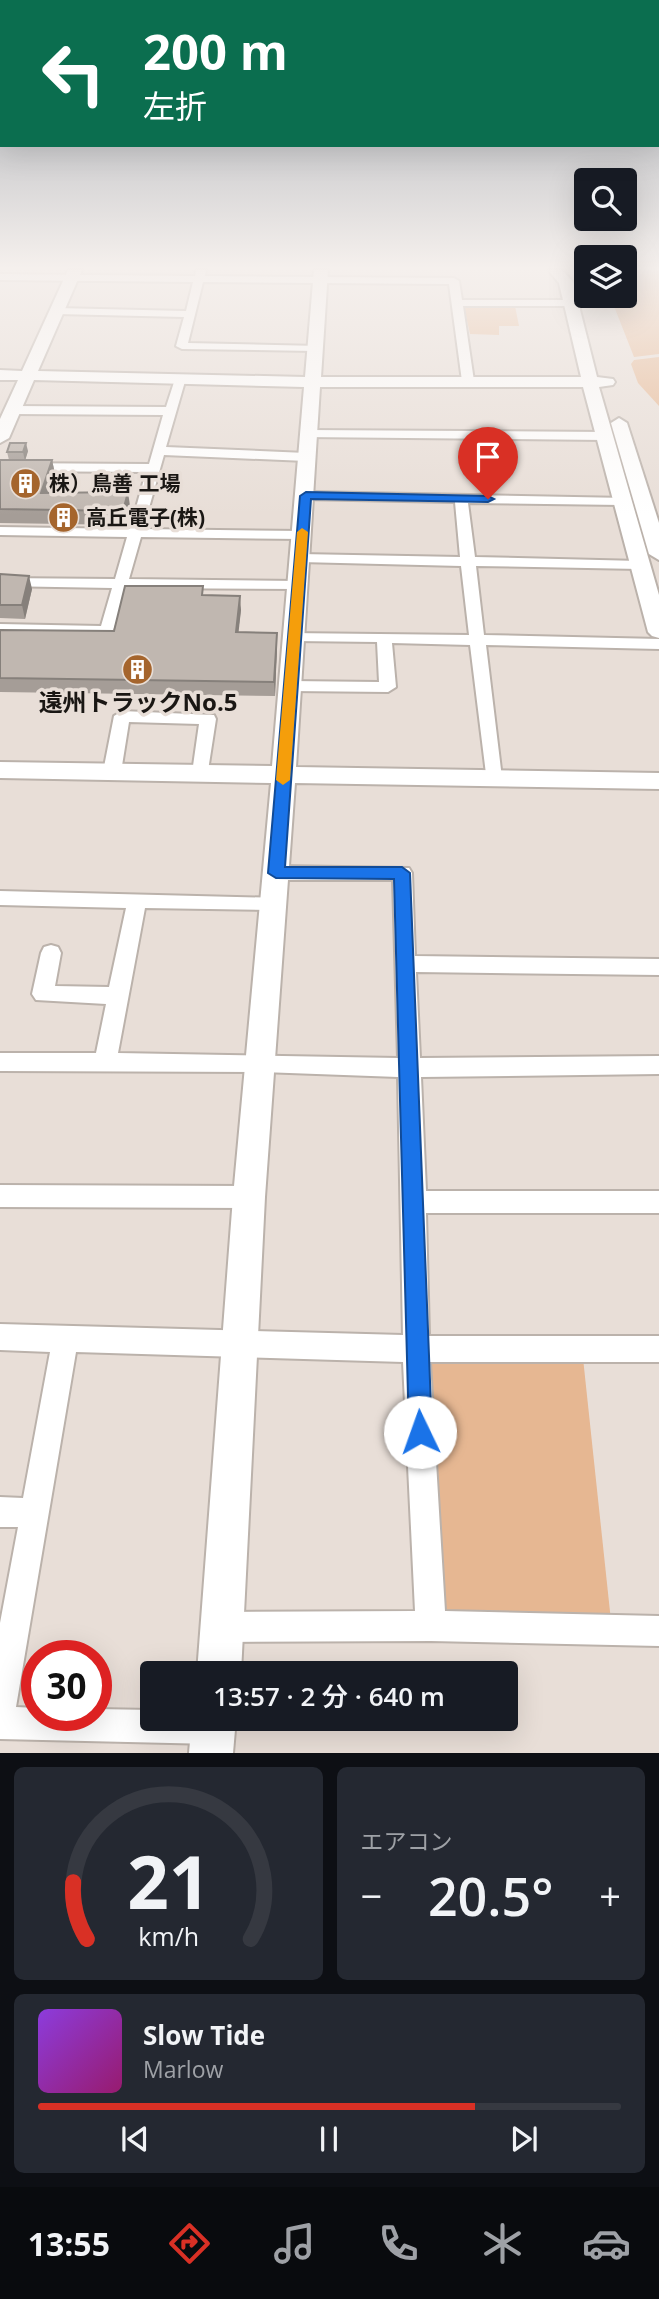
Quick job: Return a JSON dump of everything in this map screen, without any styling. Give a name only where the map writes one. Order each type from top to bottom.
[{"type":"street","points":[[0,438],[39,352]]},
{"type":"street","points":[[220,1661],[249,1197],[306,496],[315,352]]},
{"type":"street","points":[[464,352],[468,381]]},
{"type":"street","points":[[587,352],[659,554]]},
{"type":"street","points":[[593,352],[605,436],[659,632]]},
{"type":"street","points":[[0,375],[311,382],[598,382]]},
{"type":"street","points":[[0,629],[107,631],[180,378]]},
{"type":"street","points":[[13,410],[171,411]]},
{"type":"street","points":[[160,451],[605,436]]},
{"type":"street","points":[[0,467],[155,468]]},
{"type":"street","points":[[306,496],[622,501]]},
{"type":"street","points":[[461,499],[493,779]]},
{"type":"street","points":[[0,531],[137,533],[300,559],[640,565]]},
{"type":"street","points":[[0,582],[122,583],[300,559]]},
{"type":"street","points":[[294,636],[659,644]]},
{"type":"street","points":[[290,686],[388,687],[384,637]]},
{"type":"street","points":[[113,772],[122,716],[208,719],[201,773]]},
{"type":"street","points":[[0,770],[659,781]]},
{"type":"street","points":[[276,873],[402,873],[414,1202],[416,1349],[431,1626]]},
{"type":"street","points":[[0,898],[274,902]]},
{"type":"street","points":[[105,1062],[136,900]]},
{"type":"street","points":[[51,954],[43,994],[118,996]]},
{"type":"street","points":[[406,964],[659,967]]},
{"type":"street","points":[[0,1062],[262,1063],[409,1068],[659,1065]]},
{"type":"street","points":[[0,1196],[249,1197]]},
{"type":"street","points":[[414,1202],[659,1202]]},
{"type":"street","points":[[0,1337],[416,1349],[659,1349]]},
{"type":"street","points":[[0,1709],[65,1339]]},
{"type":"street","points":[[0,1512],[35,1513]]},
{"type":"street","points":[[223,1627],[431,1626],[659,1631]]},
{"type":"street","points":[[0,1723],[213,1733]]},
{"type":"shaded area","points":[[632,352],[659,352],[659,354],[634,357]]},
{"type":"shaded area","points":[[659,357],[659,406],[638,383],[631,364],[634,360]]},
{"type":"shaded area","points":[[583,1358],[611,1621],[437,1619],[427,1360]]},
{"type":"building","points":[[10,443],[26,443],[23,452],[7,452]]},
{"type":"building","points":[[0,460],[52,460],[41,493],[128,492],[123,511],[0,509]]},
{"type":"building","points":[[0,574],[29,576],[22,605],[0,605]]},
{"type":"building","points":[[125,586],[203,586],[202,595],[240,596],[236,632],[277,633],[274,682],[0,678],[0,630],[114,631]]},
{"type":"slow traffic","points":[[283,780],[302,532]]},
{"type":"place","name":"株）鳥善 工場","points":[[26,484]]},
{"type":"place","name":"高丘電子(株)","points":[[63,518]]},
{"type":"place","name":"遠州トラックNo.5","points":[[138,669]]},
{"type":"route","points":[[420,1432],[402,873],[276,873],[306,496],[488,499]]}]
